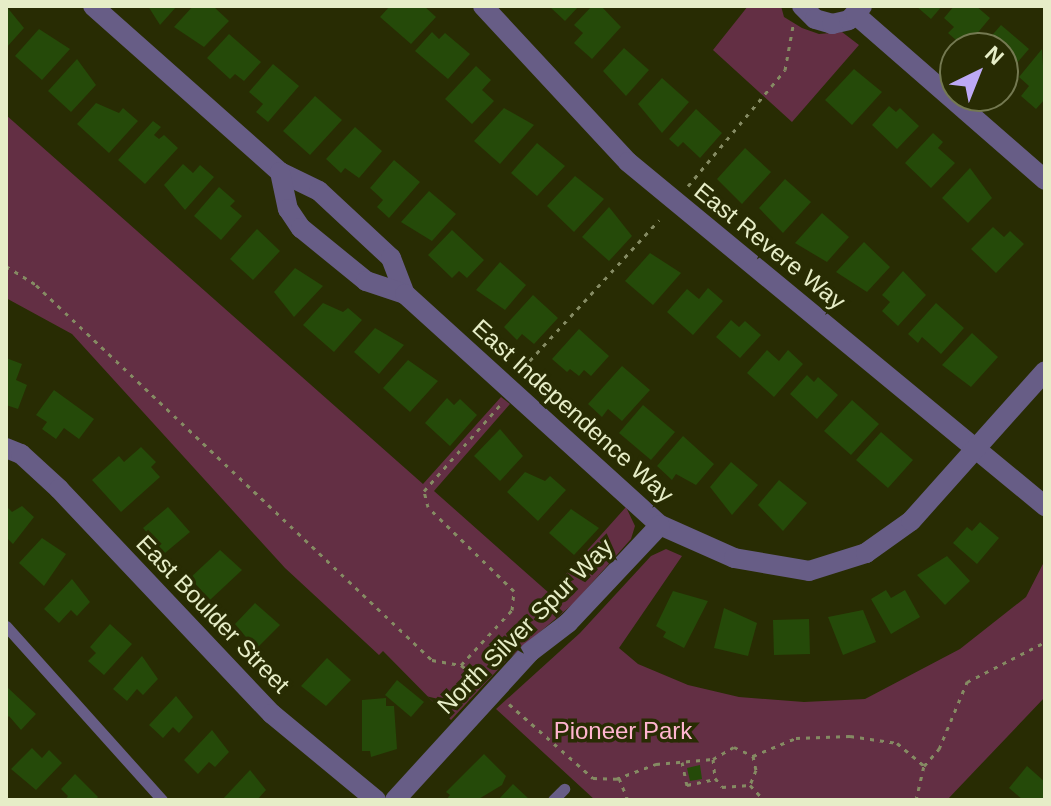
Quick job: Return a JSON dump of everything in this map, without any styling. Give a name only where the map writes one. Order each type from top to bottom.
[{"type":"street","name":"East Independence Way","points":[[93,6],[280,172],[319,191],[391,258],[405,294]]},
{"type":"street","name":"East Revere Way","points":[[483,6],[628,162],[1045,506]]},
{"type":"street","points":[[799,12],[832,24],[859,10],[1045,180]]},
{"type":"street","name":"East Independence Way","points":[[280,172],[288,209],[301,228],[366,281],[405,294],[660,525],[734,558],[809,571],[866,553],[911,521],[978,449]]},
{"type":"street","points":[[978,449],[1045,371]]},
{"type":"street","name":"East Boulder Street","points":[[14,451],[272,714],[376,800]]},
{"type":"street","name":"North Silver Spur Way","points":[[395,800],[530,652],[568,623],[660,525]]},
{"type":"lane","points":[[6,626],[162,800]]},
{"type":"lane","points":[[553,800],[564,789]]},
{"type":"path","points":[[686,189],[785,70],[786,43],[799,12]]},
{"type":"path","points":[[523,368],[659,220]]},
{"type":"path","points":[[6,266],[36,285],[432,660],[461,665],[480,680]]},
{"type":"path","points":[[461,665],[512,610],[514,591],[428,507],[424,491],[500,405]]},
{"type":"path","points":[[916,800],[924,766],[939,749],[967,682],[1045,642]]},
{"type":"path","points":[[509,704],[593,778],[619,778],[656,764],[713,759],[734,747],[753,756],[796,738],[850,736],[897,743],[924,766]]},
{"type":"path","points":[[750,785],[756,770],[753,756]]},
{"type":"path","points":[[713,759],[715,778]]},
{"type":"path","points":[[682,762],[687,785],[715,778],[736,789],[750,785]]},
{"type":"path","points":[[619,778],[628,800]]},
{"type":"path","points":[[750,785],[764,800]]},
{"type":"green space","points":[[748,6],[781,6],[784,17],[802,28],[819,34],[842,32],[859,45],[792,122],[713,50]]},
{"type":"green space","points":[[6,115],[423,484],[501,397],[510,404],[434,491],[549,593],[626,507],[635,526],[631,539],[574,603],[506,661],[451,720],[383,651],[379,655],[285,568],[72,334],[6,298]]},
{"type":"green space","name":"Pioneer Park","points":[[666,549],[682,556],[619,648],[638,664],[688,685],[739,697],[804,702],[865,699],[960,649],[1026,597],[1045,560],[1045,697],[947,800],[595,800],[496,709],[580,633],[651,556]]},
{"type":"building","points":[[6,6],[24,28],[6,48]]},
{"type":"building","points":[[148,6],[177,6],[160,25]]},
{"type":"building","points":[[193,6],[213,6],[229,21],[204,47],[174,27]]},
{"type":"building","points":[[390,6],[424,6],[436,17],[411,44],[380,17]]},
{"type":"building","points":[[549,6],[579,6],[565,21]]},
{"type":"building","points":[[592,6],[601,6],[621,27],[592,59],[574,43],[583,33],[574,25]]},
{"type":"building","points":[[916,6],[942,6],[931,19]]},
{"type":"building","points":[[954,6],[976,6],[990,18],[978,32],[949,32],[954,27],[944,18]]},
{"type":"building","points":[[1001,25],[1009,32],[995,32]]},
{"type":"building","points":[[39,29],[70,49],[42,80],[15,56]]},
{"type":"building","points":[[432,32],[439,39],[445,33],[470,54],[448,79],[415,51]]},
{"type":"building","points":[[229,34],[261,62],[244,81],[235,74],[230,79],[207,58]]},
{"type":"building","points":[[1019,40],[1029,49],[1019,61]]},
{"type":"building","points":[[624,48],[649,70],[626,96],[603,71]]},
{"type":"building","points":[[1042,49],[1045,99],[1036,109],[1021,96],[1029,86],[1019,77]]},
{"type":"building","points":[[77,59],[96,85],[71,112],[48,91]]},
{"type":"building","points":[[273,64],[299,86],[268,122],[256,112],[263,104],[249,92]]},
{"type":"building","points":[[476,66],[491,80],[482,90],[494,101],[472,124],[445,99]]},
{"type":"building","points":[[854,69],[882,92],[852,125],[825,100]]},
{"type":"building","points":[[662,78],[689,102],[662,133],[638,104]]},
{"type":"building","points":[[315,96],[342,120],[310,155],[283,131]]},
{"type":"building","points":[[96,103],[119,113],[123,108],[138,121],[109,153],[77,124]]},
{"type":"building","points":[[889,106],[896,112],[900,108],[919,126],[897,149],[872,125]]},
{"type":"building","points":[[504,108],[534,125],[500,164],[474,141]]},
{"type":"building","points":[[696,109],[722,133],[700,158],[683,142],[678,147],[669,139]]},
{"type":"building","points":[[153,121],[161,127],[154,135],[159,139],[164,135],[178,148],[145,184],[118,160]]},
{"type":"building","points":[[355,127],[382,151],[359,178],[345,168],[341,173],[326,159]]},
{"type":"building","points":[[933,133],[943,142],[938,148],[955,163],[931,188],[905,163]]},
{"type":"building","points":[[537,143],[565,166],[537,196],[511,173]]},
{"type":"building","points":[[745,148],[771,172],[742,204],[717,179]]},
{"type":"building","points":[[394,160],[420,182],[389,218],[377,207],[383,200],[370,188]]},
{"type":"building","points":[[183,164],[193,173],[200,165],[214,177],[185,210],[164,185]]},
{"type":"building","points":[[970,168],[992,198],[968,223],[942,198]]},
{"type":"building","points":[[575,176],[604,199],[574,232],[547,206]]},
{"type":"building","points":[[785,179],[811,202],[783,233],[759,208]]},
{"type":"building","points":[[219,187],[235,201],[230,206],[242,216],[221,240],[194,216]]},
{"type":"building","points":[[429,191],[456,214],[432,241],[401,222]]},
{"type":"building","points":[[609,207],[632,236],[609,261],[582,237]]},
{"type":"building","points":[[822,213],[849,237],[827,262],[795,243]]},
{"type":"building","points":[[993,227],[1004,237],[1010,231],[1024,244],[996,273],[971,249]]},
{"type":"building","points":[[257,229],[280,251],[253,280],[230,259]]},
{"type":"building","points":[[452,230],[484,260],[467,278],[459,271],[452,278],[428,255]]},
{"type":"building","points":[[864,242],[890,267],[867,292],[836,272]]},
{"type":"building","points":[[650,253],[681,273],[653,305],[625,281]]},
{"type":"building","points":[[500,262],[526,285],[505,310],[476,290]]},
{"type":"building","points":[[295,268],[323,286],[294,317],[274,292]]},
{"type":"building","points":[[903,271],[926,295],[898,326],[882,311],[890,302],[882,295]]},
{"type":"building","points":[[708,288],[723,301],[693,335],[667,312],[687,289],[699,299]]},
{"type":"building","points":[[533,295],[558,318],[534,344],[522,334],[517,340],[504,327]]},
{"type":"building","points":[[323,303],[343,312],[348,308],[362,320],[334,352],[303,325]]},
{"type":"building","points":[[936,303],[964,328],[941,354],[922,337],[918,343],[908,334]]},
{"type":"building","points":[[731,320],[739,327],[745,321],[761,335],[740,358],[716,337]]},
{"type":"building","points":[[375,328],[404,345],[379,374],[354,352]]},
{"type":"building","points":[[579,329],[609,356],[591,376],[584,370],[579,376],[570,369],[567,372],[552,359]]},
{"type":"building","points":[[972,333],[998,357],[971,387],[942,365]]},
{"type":"building","points":[[767,350],[779,361],[788,350],[803,364],[774,397],[747,373]]},
{"type":"building","points":[[6,358],[22,364],[16,380],[27,385],[18,409],[6,405]]},
{"type":"building","points":[[408,360],[438,381],[410,412],[383,388]]},
{"type":"building","points":[[622,366],[650,390],[622,421],[608,409],[602,417],[588,404]]},
{"type":"building","points":[[807,375],[814,382],[818,377],[838,395],[817,419],[790,394]]},
{"type":"building","points":[[54,390],[94,419],[79,439],[64,428],[56,439],[42,429],[47,422],[36,415]]},
{"type":"building","points":[[447,398],[454,405],[460,399],[477,415],[450,446],[425,423]]},
{"type":"building","points":[[852,400],[879,424],[851,455],[824,431]]},
{"type":"building","points":[[643,405],[675,432],[651,460],[619,433]]},
{"type":"building","points":[[500,429],[523,456],[500,481],[474,456]]},
{"type":"building","points":[[881,432],[913,460],[888,488],[856,460]]},
{"type":"building","points":[[683,436],[714,464],[696,485],[676,474],[672,480],[657,466]]},
{"type":"building","points":[[141,447],[156,462],[151,467],[160,477],[121,512],[92,480],[119,456],[124,462]]},
{"type":"building","points":[[731,462],[758,485],[732,515],[710,487]]},
{"type":"building","points":[[525,472],[545,481],[550,476],[566,490],[538,521],[507,492]]},
{"type":"building","points":[[779,480],[807,503],[783,531],[758,505]]},
{"type":"building","points":[[6,506],[12,512],[22,506],[34,517],[13,544],[6,537]]},
{"type":"building","points":[[168,507],[190,532],[165,553],[143,528]]},
{"type":"building","points":[[571,509],[599,528],[574,555],[549,533]]},
{"type":"building","points":[[980,522],[999,538],[977,564],[953,543],[967,527],[972,531]]},
{"type":"building","points":[[42,538],[66,554],[44,586],[19,563]]},
{"type":"building","points":[[220,550],[242,570],[210,600],[190,578]]},
{"type":"building","points":[[947,556],[970,581],[945,605],[917,575]]},
{"type":"building","points":[[72,579],[90,602],[77,616],[71,610],[59,623],[44,609]]},
{"type":"building","points":[[886,590],[891,598],[905,590],[920,617],[891,634],[871,599]]},
{"type":"building","points":[[673,591],[708,601],[684,648],[663,637],[666,632],[656,626]]},
{"type":"building","points":[[255,603],[280,625],[256,649],[235,624]]},
{"type":"building","points":[[724,608],[757,623],[748,656],[714,648]]},
{"type":"building","points":[[863,610],[876,642],[843,655],[828,617]]},
{"type":"building","points":[[809,619],[810,654],[774,655],[773,620]]},
{"type":"building","points":[[110,624],[132,644],[104,675],[88,661],[96,653],[90,647]]},
{"type":"building","points":[[142,656],[158,679],[143,695],[137,689],[127,701],[113,689]]},
{"type":"building","points":[[327,658],[351,680],[326,706],[301,686]]},
{"type":"building","points":[[397,680],[424,702],[411,717],[385,695]]},
{"type":"building","points":[[8,688],[36,714],[21,730],[9,716],[6,719]]},
{"type":"building","points":[[176,696],[193,717],[179,733],[173,727],[163,738],[149,725]]},
{"type":"building","points":[[386,698],[386,706],[394,706],[397,749],[371,757],[370,751],[362,751],[362,700]]},
{"type":"building","points":[[212,730],[229,752],[215,767],[209,762],[198,774],[184,760]]},
{"type":"building","points":[[32,748],[42,758],[49,750],[62,763],[36,790],[11,769]]},
{"type":"building","points":[[484,754],[506,776],[502,785],[477,800],[446,800],[450,795],[446,792]]},
{"type":"building","points":[[700,765],[702,779],[690,781],[687,768]]},
{"type":"building","points":[[1027,766],[1045,782],[1045,800],[1023,800],[1009,788]]},
{"type":"building","points":[[250,770],[266,790],[257,800],[222,800]]},
{"type":"building","points":[[75,774],[98,797],[95,800],[65,800],[68,796],[61,789]]},
{"type":"building","points":[[513,784],[530,800],[498,800]]}]
